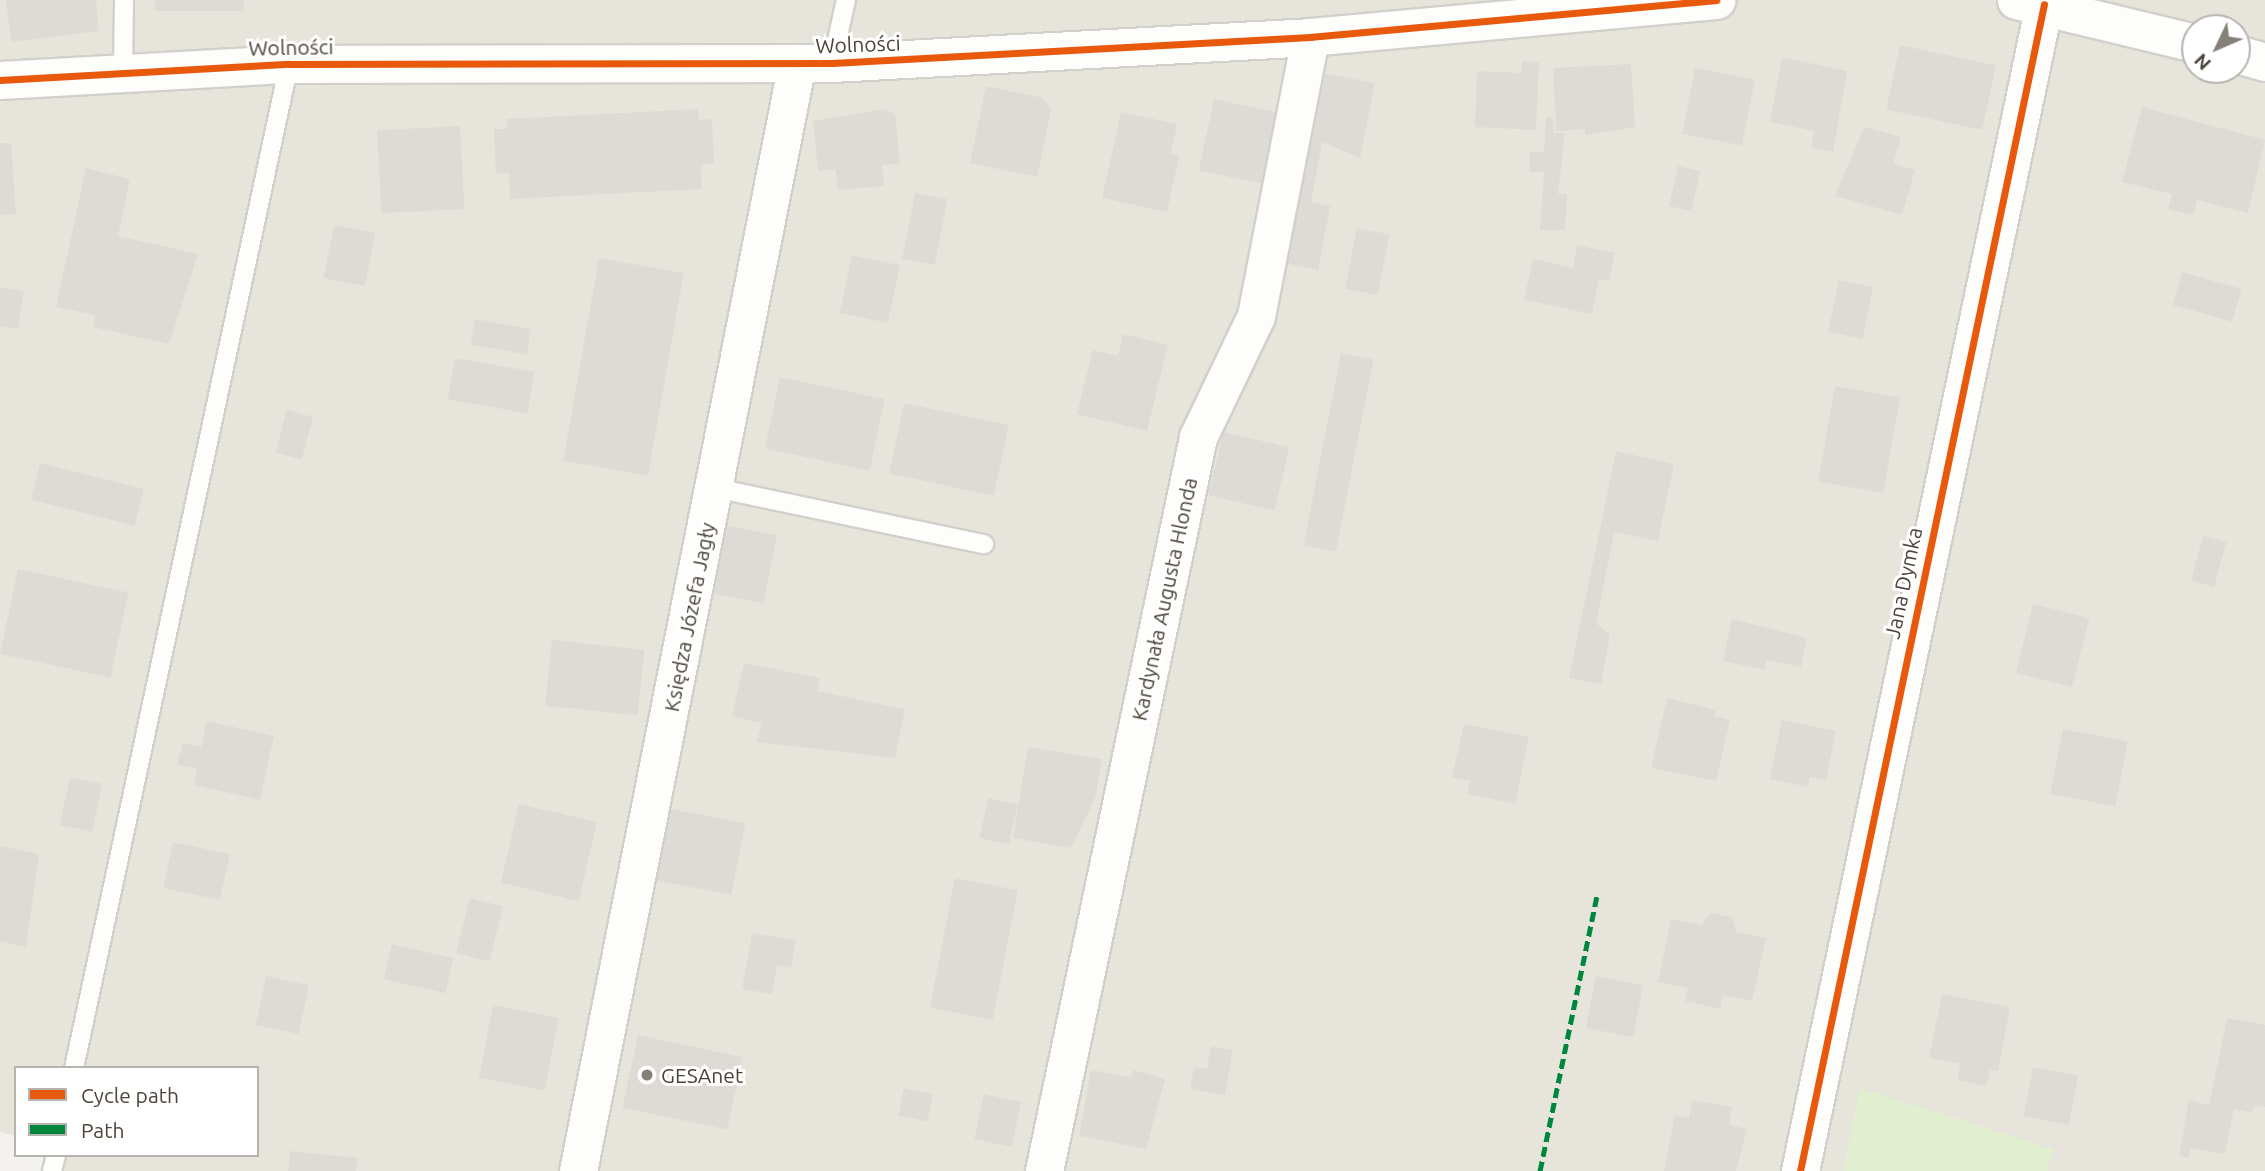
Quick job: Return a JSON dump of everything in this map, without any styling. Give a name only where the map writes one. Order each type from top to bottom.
[{"type":"street","name":"Wolności","points":[[0,79],[289,64],[815,63],[1310,37],[1716,0]]},
{"type":"street","points":[[2030,2],[2181,40]]},
{"type":"street","name":"Jana Dymka","points":[[1800,1171],[2030,2]]},
{"type":"street","name":"Kardynała Augusta Hlonda","points":[[1044,1171],[1198,437],[1256,316],[1310,37]]},
{"type":"street","name":"Księdza Józefa Jagły","points":[[578,1171],[715,488],[815,63]]},
{"type":"lane","points":[[123,72],[124,0]]},
{"type":"lane","points":[[815,63],[846,0]]},
{"type":"lane","points":[[74,1066],[289,64]]},
{"type":"lane","points":[[715,488],[984,544]]},
{"type":"shaded area","points":[[0,0],[2265,0],[2265,1171],[42,1171],[45,1157],[259,1157],[259,1066],[14,1066],[14,1136],[0,1132]]},
{"type":"green space","points":[[1860,1088],[2053,1149],[2047,1171],[1843,1171]]},
{"type":"building","points":[[6,0],[96,0],[99,31],[11,42]]},
{"type":"building","points":[[155,0],[244,0],[244,11],[155,11]]},
{"type":"building","points":[[1900,45],[1996,65],[1982,130],[1886,110]]},
{"type":"building","points":[[1782,57],[1847,71],[1833,152],[1811,148],[1814,131],[1770,122]]},
{"type":"building","points":[[1522,61],[1539,62],[1536,130],[1475,127],[1477,71],[1522,73]]},
{"type":"building","points":[[1631,64],[1635,127],[1585,135],[1585,129],[1556,131],[1553,68]]},
{"type":"building","points":[[1695,68],[1755,80],[1742,145],[1682,134]]},
{"type":"building","points":[[1316,72],[1375,83],[1360,158],[1322,142],[1311,202],[1330,206],[1318,270],[1279,262]]},
{"type":"building","points":[[986,86],[1043,98],[1051,110],[1037,177],[970,163]]},
{"type":"building","points":[[1214,99],[1284,114],[1269,185],[1199,170]]},
{"type":"building","points":[[2142,107],[2265,140],[2248,213],[2197,200],[2193,215],[2168,209],[2172,194],[2122,182]]},
{"type":"building","points":[[698,109],[699,120],[712,119],[714,164],[701,164],[702,189],[510,199],[509,173],[496,174],[494,129],[507,129],[507,119]]},
{"type":"building","points":[[885,109],[895,114],[900,164],[882,165],[884,186],[838,190],[836,169],[818,171],[813,121]]},
{"type":"building","points":[[1121,112],[1177,124],[1171,154],[1179,156],[1167,212],[1102,198]]},
{"type":"building","points":[[1546,117],[1553,117],[1554,133],[1565,133],[1558,194],[1567,194],[1565,230],[1540,230],[1544,172],[1529,172],[1530,152],[1544,152]]},
{"type":"building","points":[[460,126],[464,209],[381,213],[377,130]]},
{"type":"building","points":[[1864,127],[1901,137],[1893,164],[1915,170],[1902,215],[1835,196]]},
{"type":"building","points":[[0,143],[11,143],[16,214],[0,215]]},
{"type":"building","points":[[1678,166],[1700,171],[1691,211],[1669,206]]},
{"type":"building","points":[[86,168],[130,179],[118,236],[198,254],[169,344],[93,327],[95,315],[56,307]]},
{"type":"building","points":[[915,193],[947,199],[935,265],[902,259]]},
{"type":"building","points":[[334,225],[375,233],[365,286],[324,278]]},
{"type":"building","points":[[1357,228],[1389,234],[1378,295],[1345,289]]},
{"type":"building","points":[[1577,245],[1615,253],[1609,281],[1599,279],[1592,314],[1524,300],[1533,259],[1573,268]]},
{"type":"building","points":[[852,255],[900,265],[888,323],[840,313]]},
{"type":"building","points":[[599,258],[684,273],[648,476],[563,461]]},
{"type":"building","points":[[2182,272],[2242,289],[2232,322],[2173,305]]},
{"type":"building","points":[[1839,280],[1873,287],[1862,339],[1828,332]]},
{"type":"building","points":[[0,287],[24,291],[18,329],[0,326]]},
{"type":"building","points":[[475,319],[531,329],[527,355],[470,345]]},
{"type":"building","points":[[1123,334],[1168,345],[1147,431],[1077,414],[1093,350],[1118,356]]},
{"type":"building","points":[[1341,353],[1373,359],[1336,552],[1304,545]]},
{"type":"building","points":[[455,358],[535,372],[527,413],[448,399]]},
{"type":"building","points":[[780,377],[885,399],[869,471],[765,448]]},
{"type":"building","points":[[1835,386],[1900,397],[1883,493],[1818,482]]},
{"type":"building","points":[[904,403],[1009,425],[994,496],[889,473]]},
{"type":"building","points":[[287,410],[313,417],[302,459],[276,453]]},
{"type":"building","points":[[1223,432],[1289,447],[1275,511],[1208,495]]},
{"type":"building","points":[[1616,451],[1674,464],[1658,541],[1614,532],[1596,623],[1610,635],[1601,684],[1569,678]]},
{"type":"building","points":[[40,463],[144,489],[135,526],[31,500]]},
{"type":"building","points":[[713,523],[777,535],[764,603],[700,591]]},
{"type":"building","points":[[2203,536],[2226,542],[2214,587],[2191,580]]},
{"type":"building","points":[[18,569],[129,592],[110,678],[0,654]]},
{"type":"building","points":[[2033,604],[2089,618],[2072,687],[2016,673]]},
{"type":"building","points":[[1732,619],[1807,638],[1801,667],[1767,660],[1765,670],[1723,661]]},
{"type":"building","points":[[552,640],[644,650],[638,715],[545,706]]},
{"type":"building","points":[[744,663],[820,678],[817,691],[905,709],[895,758],[757,742],[762,723],[732,716]]},
{"type":"building","points":[[1667,698],[1716,710],[1714,716],[1730,720],[1716,781],[1651,768]]},
{"type":"building","points":[[1782,720],[1836,731],[1826,780],[1810,777],[1808,787],[1770,779]]},
{"type":"building","points":[[207,721],[274,736],[260,800],[194,785],[197,769],[177,765],[183,743],[201,747]]},
{"type":"building","points":[[1464,724],[1529,737],[1515,804],[1467,794],[1470,781],[1452,777]]},
{"type":"building","points":[[2063,729],[2128,742],[2115,806],[2050,794]]},
{"type":"building","points":[[1028,747],[1102,759],[1096,796],[1071,848],[1013,838]]},
{"type":"building","points":[[70,777],[102,784],[92,832],[60,825]]},
{"type":"building","points":[[988,798],[1017,804],[1009,844],[979,838]]},
{"type":"building","points":[[519,804],[597,822],[579,901],[501,883]]},
{"type":"building","points":[[661,807],[745,823],[731,895],[647,879]]},
{"type":"building","points":[[173,842],[230,854],[220,900],[163,888]]},
{"type":"building","points":[[0,846],[39,854],[26,947],[0,941]]},
{"type":"building","points":[[955,878],[1018,890],[993,1020],[930,1008]]},
{"type":"building","points":[[470,898],[503,906],[489,962],[456,953]]},
{"type":"building","points":[[1711,913],[1732,917],[1736,932],[1766,938],[1752,1001],[1723,995],[1720,1009],[1685,1001],[1688,988],[1658,982],[1671,919],[1701,925]]},
{"type":"building","points":[[752,933],[796,940],[791,968],[777,965],[772,994],[742,989]]},
{"type":"building","points":[[392,944],[453,958],[445,993],[384,979]]},
{"type":"building","points":[[266,976],[309,985],[299,1034],[256,1025]]},
{"type":"building","points":[[1596,976],[1643,985],[1633,1037],[1586,1028]]},
{"type":"building","points":[[1942,994],[2010,1007],[1998,1071],[1990,1070],[1986,1086],[1958,1080],[1960,1064],[1929,1058]]},
{"type":"building","points":[[493,1005],[559,1018],[545,1090],[479,1078]]},
{"type":"building","points":[[2227,1018],[2265,1025],[2265,1107],[2254,1105],[2252,1113],[2234,1109],[2225,1154],[2191,1148],[2189,1158],[2179,1156],[2189,1100],[2209,1105]]},
{"type":"building","points":[[638,1035],[743,1057],[727,1130],[623,1107]]},
{"type":"building","points":[[1211,1046],[1233,1050],[1225,1095],[1190,1089],[1194,1067],[1207,1069]]},
{"type":"building","points":[[2033,1067],[2078,1076],[2069,1125],[2023,1116]]},
{"type":"building","points":[[1091,1070],[1131,1077],[1133,1070],[1165,1079],[1146,1149],[1079,1136]]},
{"type":"building","points":[[904,1088],[933,1094],[928,1122],[898,1115]]},
{"type":"building","points":[[984,1094],[1021,1102],[1012,1147],[974,1139]]},
{"type":"building","points":[[1692,1100],[1732,1107],[1729,1125],[1747,1129],[1736,1171],[1664,1171],[1675,1115],[1689,1118]]},
{"type":"building","points":[[290,1151],[358,1158],[356,1171],[288,1171]]},
{"type":"marked path","points":[[1540,1171],[1597,895]]},
{"type":"cycle path","points":[[0,80],[289,64],[832,63],[1310,37],[1716,0]]},
{"type":"cycle path","points":[[1800,1171],[2044,4]]},
{"type":"place","name":"GESAnet","points":[[647,1075]]}]
